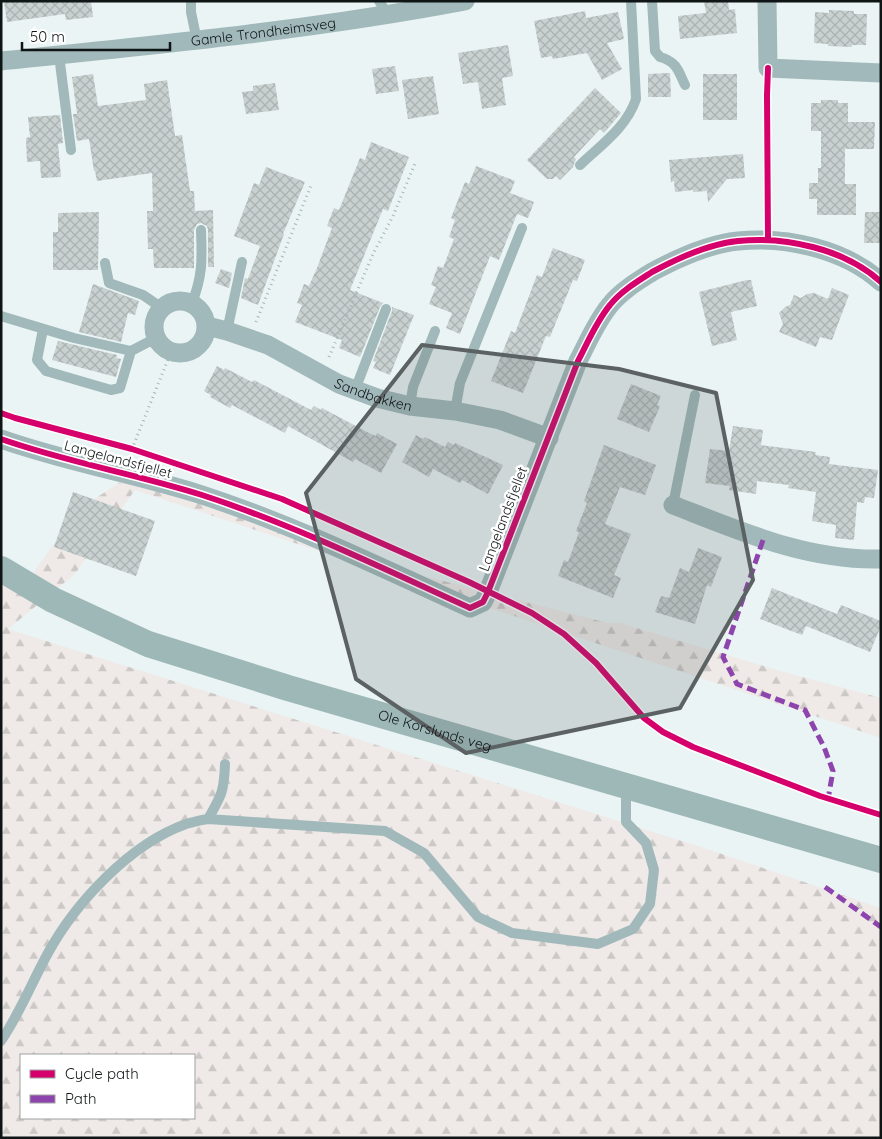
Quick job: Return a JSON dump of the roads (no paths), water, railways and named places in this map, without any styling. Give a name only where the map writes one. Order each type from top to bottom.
[{"type":"street","name":"Gamle Trondheimsveg","points":[[1,61],[198,41],[384,8],[466,1]]},
{"type":"street","points":[[767,1],[768,68],[881,73]]},
{"type":"street","name":"Langelandsfjellet","points":[[1,439],[24,447],[124,472],[203,496],[288,528],[470,608],[483,602],[488,592],[578,361],[594,328],[611,303],[638,281],[667,264],[702,250],[737,241],[768,240],[816,248],[848,259],[881,282]]},
{"type":"street","points":[[177,301],[192,303],[205,316],[206,334],[196,349],[180,354],[171,352],[160,344],[156,338],[154,322],[157,314],[162,308],[177,301]]},
{"type":"street","name":"Sandbakken","points":[[207,326],[268,346],[355,390],[377,398],[410,406],[455,411],[500,420],[548,438]]},
{"type":"street","points":[[673,505],[763,540],[819,555],[856,560],[881,559]]},
{"type":"street","name":"Ole Korslunds veg","points":[[1,569],[54,600],[148,644],[288,688],[881,860]]},
{"type":"lane","points":[[191,1],[191,12],[198,41]]},
{"type":"lane","points":[[580,165],[621,125],[632,110],[636,99],[631,1]]},
{"type":"lane","points":[[652,1],[655,51],[660,57],[668,59],[676,65],[685,85]]},
{"type":"lane","points":[[59,55],[71,150]]},
{"type":"lane","points":[[455,411],[460,383],[522,228]]},
{"type":"lane","points":[[192,303],[199,284],[202,265],[201,230]]},
{"type":"lane","points":[[227,331],[242,262]]},
{"type":"lane","points":[[105,263],[109,283],[143,295],[162,308]]},
{"type":"lane","points":[[355,390],[386,309]]},
{"type":"lane","points":[[1,316],[43,329],[131,351],[156,338]]},
{"type":"lane","points":[[43,329],[37,360],[46,371],[111,390],[120,388],[131,351]]},
{"type":"lane","points":[[410,406],[413,388],[435,332]]},
{"type":"lane","points":[[673,505],[695,395]]},
{"type":"lane","points":[[208,819],[224,788],[225,764]]},
{"type":"lane","points":[[1,1041],[11,1026],[49,952],[72,916],[97,886],[126,860],[153,841],[185,824],[208,819],[385,831],[424,853],[478,917],[512,933],[598,944],[633,929],[650,904],[654,870],[646,843],[626,822],[626,786]]}]
